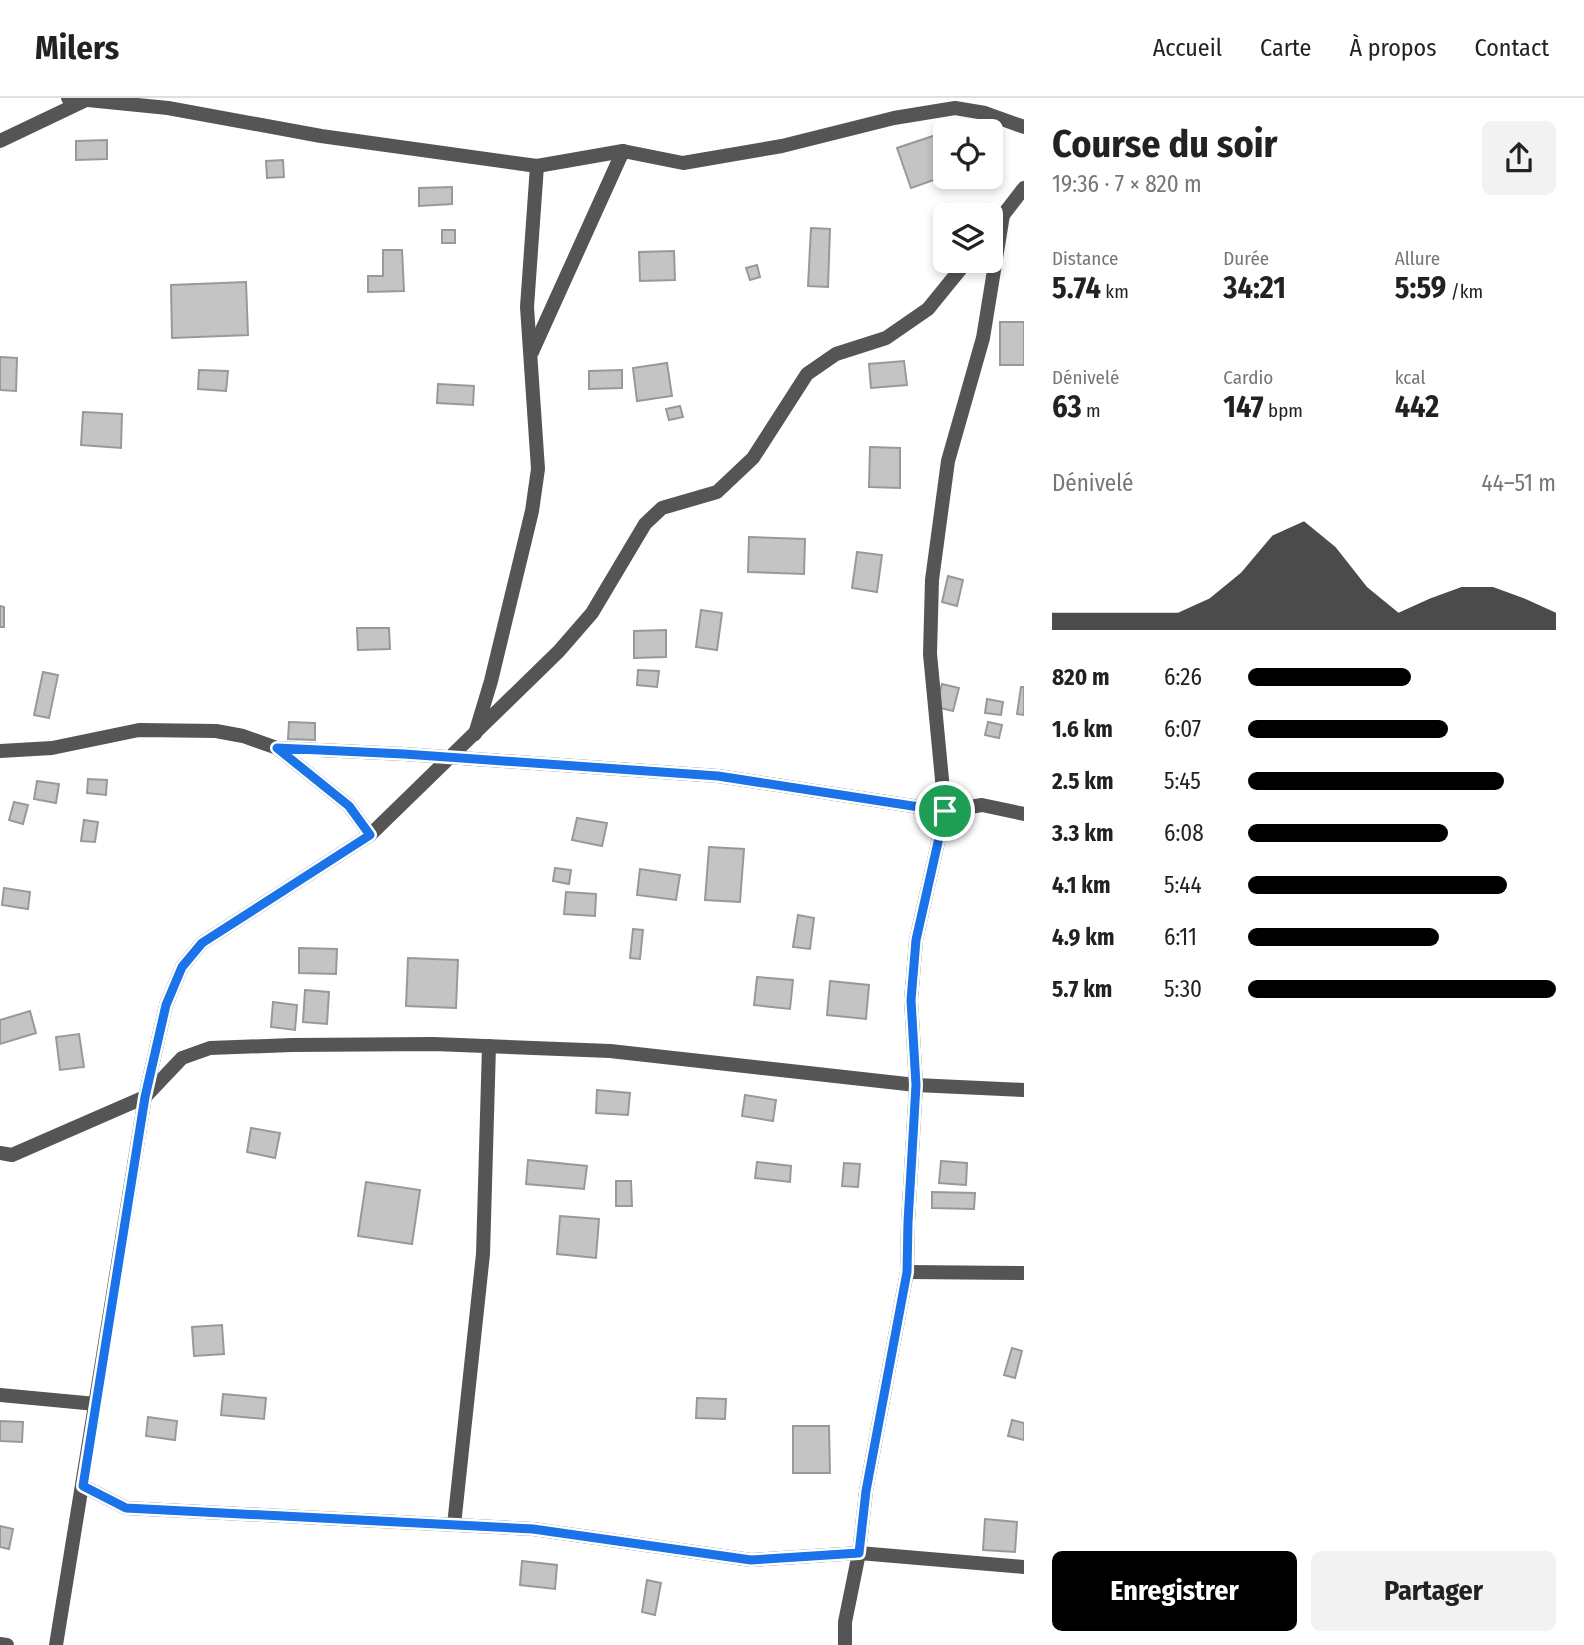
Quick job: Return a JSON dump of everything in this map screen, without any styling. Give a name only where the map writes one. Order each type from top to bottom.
[{"type":"street","points":[[68,98],[167,108],[321,136],[537,166],[623,151],[683,163],[782,146],[894,118],[955,108],[985,113],[1024,127]]},
{"type":"street","points":[[0,141],[87,100]]},
{"type":"street","points":[[530,357],[623,151]]},
{"type":"street","points":[[475,735],[491,681],[536,490],[538,469],[527,307],[537,166]]},
{"type":"street","points":[[1003,215],[1024,188]]},
{"type":"street","points":[[56,1645],[145,1097],[166,1005],[182,967],[202,943],[370,835],[559,652],[592,613],[645,524],[662,509],[717,492],[753,458],[807,374],[836,354],[887,338],[928,309],[957,273]]},
{"type":"street","points":[[845,1645],[845,1622],[859,1553],[866,1491],[907,1272],[916,1085],[911,1000],[916,940],[945,811],[930,654],[932,580],[948,461],[983,338],[994,273]]},
{"type":"street","points":[[0,751],[52,748],[139,730],[216,731],[243,736],[277,748],[452,757],[718,776],[945,811],[982,805],[1024,814]]},
{"type":"street","points":[[277,748],[349,806],[370,835]]},
{"type":"street","points":[[0,1153],[12,1155],[145,1097],[182,1058],[209,1048],[304,1044],[434,1044],[610,1051],[916,1085],[1024,1090]]},
{"type":"street","points":[[453,1525],[483,1254],[489,1046]]},
{"type":"street","points":[[907,1272],[1024,1273]]},
{"type":"street","points":[[0,1395],[96,1404]]},
{"type":"street","points":[[83,1486],[126,1508],[533,1529],[751,1560],[859,1553],[1024,1567]]},
{"type":"street","points":[[0,1644],[7,1645]]},
{"type":"building","points":[[933,136],[933,180],[911,188],[897,148]]},
{"type":"building","points":[[107,140],[107,159],[76,160],[76,141]]},
{"type":"building","points":[[283,160],[284,177],[267,178],[266,161]]},
{"type":"building","points":[[452,187],[452,204],[419,206],[419,188]]},
{"type":"building","points":[[811,228],[830,229],[828,287],[808,286]]},
{"type":"building","points":[[442,230],[455,230],[455,243],[442,243]]},
{"type":"building","points":[[383,250],[402,250],[404,291],[368,292],[368,276],[383,276]]},
{"type":"building","points":[[674,251],[675,280],[640,281],[639,252]]},
{"type":"building","points":[[757,265],[760,277],[750,280],[746,268]]},
{"type":"building","points":[[246,282],[248,335],[172,338],[171,285]]},
{"type":"building","points":[[1000,322],[1024,322],[1024,365],[1000,365]]},
{"type":"building","points":[[0,357],[17,358],[16,391],[0,390]]},
{"type":"building","points":[[904,361],[907,385],[871,388],[869,364]]},
{"type":"building","points":[[667,363],[672,396],[637,401],[633,368]]},
{"type":"building","points":[[199,370],[228,371],[226,391],[198,389]]},
{"type":"building","points":[[622,370],[622,388],[589,389],[589,371]]},
{"type":"building","points":[[438,384],[474,386],[473,405],[437,403]]},
{"type":"building","points":[[680,406],[683,417],[669,420],[666,409]]},
{"type":"building","points":[[83,412],[122,414],[121,448],[81,445]]},
{"type":"building","points":[[870,447],[900,448],[900,488],[869,487]]},
{"type":"building","points":[[749,537],[805,539],[804,574],[748,572]]},
{"type":"building","points":[[857,552],[882,555],[877,592],[852,588]]},
{"type":"building","points":[[948,576],[963,580],[957,606],[942,602]]},
{"type":"building","points":[[0,606],[4,607],[4,627],[0,627]]},
{"type":"building","points":[[701,610],[722,613],[717,650],[696,647]]},
{"type":"building","points":[[357,628],[389,628],[390,649],[358,650]]},
{"type":"building","points":[[666,630],[666,657],[634,658],[634,631]]},
{"type":"building","points":[[638,670],[659,671],[657,687],[637,685]]},
{"type":"building","points":[[43,672],[58,675],[49,718],[34,715]]},
{"type":"building","points":[[942,684],[959,688],[953,711],[936,707]]},
{"type":"building","points":[[1021,687],[1024,687],[1024,715],[1017,714]]},
{"type":"building","points":[[987,699],[1003,702],[1001,715],[985,713]]},
{"type":"building","points":[[289,722],[315,723],[315,740],[288,739]]},
{"type":"building","points":[[988,722],[1002,725],[999,738],[985,735]]},
{"type":"building","points":[[88,779],[107,780],[106,795],[87,793]]},
{"type":"building","points":[[37,781],[59,784],[56,803],[34,799]]},
{"type":"building","points":[[14,802],[28,805],[23,824],[9,820]]},
{"type":"building","points":[[577,818],[607,823],[602,846],[572,840]]},
{"type":"building","points":[[84,820],[98,822],[95,842],[81,841]]},
{"type":"building","points":[[709,847],[744,849],[740,902],[705,900]]},
{"type":"building","points":[[555,868],[571,870],[569,884],[553,881]]},
{"type":"building","points":[[640,869],[680,875],[676,900],[637,895]]},
{"type":"building","points":[[4,888],[30,892],[28,909],[2,905]]},
{"type":"building","points":[[566,892],[596,894],[595,916],[564,914]]},
{"type":"building","points":[[798,915],[814,918],[810,949],[793,947]]},
{"type":"building","points":[[633,929],[643,930],[640,959],[630,958]]},
{"type":"building","points":[[299,948],[337,949],[336,974],[299,973]]},
{"type":"building","points":[[408,958],[458,960],[456,1008],[406,1006]]},
{"type":"building","points":[[757,977],[793,980],[790,1009],[754,1005]]},
{"type":"building","points":[[830,981],[869,985],[866,1019],[827,1015]]},
{"type":"building","points":[[305,990],[329,992],[327,1024],[303,1022]]},
{"type":"building","points":[[273,1002],[297,1005],[295,1030],[271,1027]]},
{"type":"building","points":[[30,1011],[36,1033],[0,1044],[0,1020]]},
{"type":"building","points":[[79,1034],[84,1067],[60,1070],[56,1037]]},
{"type":"building","points":[[597,1090],[630,1093],[628,1115],[596,1113]]},
{"type":"building","points":[[745,1095],[776,1100],[773,1121],[742,1116]]},
{"type":"building","points":[[251,1128],[280,1133],[275,1158],[247,1152]]},
{"type":"building","points":[[528,1160],[587,1166],[584,1189],[526,1184]]},
{"type":"building","points":[[941,1161],[967,1163],[966,1185],[939,1183]]},
{"type":"building","points":[[757,1162],[791,1166],[790,1182],[755,1178]]},
{"type":"building","points":[[844,1163],[860,1164],[858,1187],[842,1186]]},
{"type":"building","points":[[616,1181],[631,1181],[632,1206],[616,1206]]},
{"type":"building","points":[[366,1182],[420,1190],[412,1244],[358,1236]]},
{"type":"building","points":[[932,1192],[975,1193],[974,1209],[932,1208]]},
{"type":"building","points":[[560,1216],[599,1219],[596,1258],[557,1254]]},
{"type":"building","points":[[222,1325],[224,1354],[194,1356],[192,1327]]},
{"type":"building","points":[[1012,1348],[1022,1351],[1015,1378],[1004,1375]]},
{"type":"building","points":[[223,1394],[266,1398],[264,1419],[221,1415]]},
{"type":"building","points":[[697,1398],[726,1399],[725,1419],[696,1418]]},
{"type":"building","points":[[148,1417],[177,1421],[175,1440],[146,1436]]},
{"type":"building","points":[[1012,1420],[1024,1423],[1024,1440],[1008,1436]]},
{"type":"building","points":[[0,1421],[23,1422],[22,1442],[0,1441]]},
{"type":"building","points":[[793,1426],[829,1426],[830,1473],[793,1473]]},
{"type":"building","points":[[985,1519],[1017,1522],[1015,1552],[983,1550]]},
{"type":"building","points":[[0,1526],[13,1529],[9,1549],[0,1547]]},
{"type":"building","points":[[522,1561],[557,1565],[555,1589],[520,1585]]},
{"type":"building","points":[[647,1580],[661,1583],[655,1615],[642,1612]]},
{"type":"route","points":[[277,748],[718,776],[945,811],[916,940],[911,1000],[916,1085],[907,1272],[866,1491],[859,1553],[751,1560],[533,1529],[126,1508],[83,1486],[145,1097],[166,1005],[182,967],[202,943],[370,835],[349,806],[277,748]]}]
